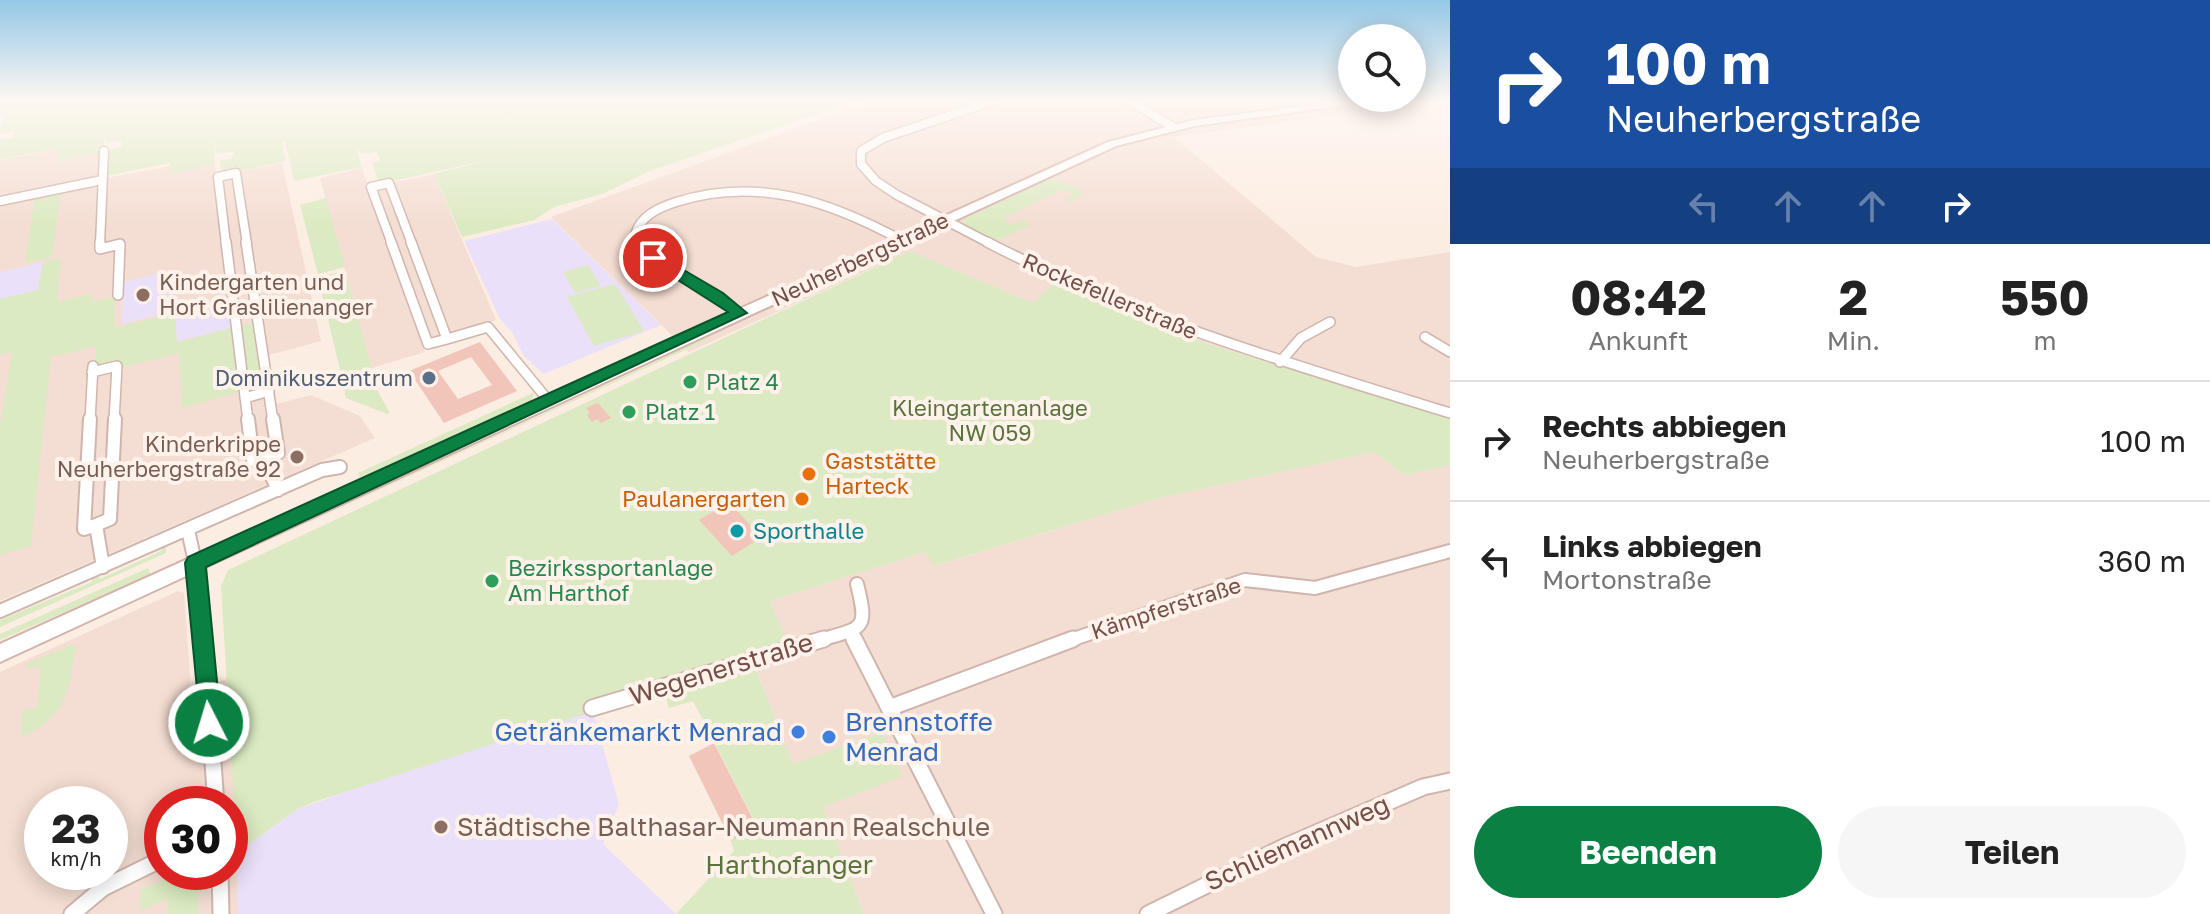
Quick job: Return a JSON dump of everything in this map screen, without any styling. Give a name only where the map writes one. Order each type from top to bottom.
[{"type":"main road","name":"Neuherbergstraße","points":[[0,653],[1113,144]]},
{"type":"street","name":"Rockefellerstraße","points":[[868,144],[859,155],[869,174],[945,220],[1025,261],[1137,311],[1280,362],[1450,413]]},
{"type":"street","points":[[104,151],[100,249],[120,244],[118,295]]},
{"type":"street","points":[[236,173],[278,453],[253,460],[223,214],[218,177],[236,173]]},
{"type":"street","points":[[0,201],[102,180]]},
{"type":"street","points":[[447,339],[389,183],[371,187],[428,344],[447,339],[488,327],[548,400]]},
{"type":"street","points":[[739,313],[643,250],[635,235],[639,223],[660,209],[698,196],[770,189],[811,198],[901,240]]},
{"type":"street","points":[[223,214],[241,210]]},
{"type":"street","points":[[395,256],[414,252]]},
{"type":"street","points":[[232,288],[253,283]]},
{"type":"street","points":[[1280,362],[1289,346],[1301,336],[1330,322]]},
{"type":"street","points":[[1425,337],[1450,352]]},
{"type":"street","points":[[240,358],[263,352]]},
{"type":"street","points":[[117,366],[111,498],[110,519],[84,529],[92,369],[117,366]]},
{"type":"street","points":[[245,398],[269,391]]},
{"type":"street","points":[[263,457],[278,490]]},
{"type":"street","points":[[0,611],[322,470],[340,467]]},
{"type":"street","points":[[84,507],[111,498]]},
{"type":"street","points":[[96,525],[103,567]]},
{"type":"street","points":[[188,530],[195,563],[214,786]]},
{"type":"street","name":"Kämpferstraße","points":[[889,708],[1136,615],[1245,580],[1315,588],[1450,551]]},
{"type":"street","points":[[857,584],[865,614],[862,623],[850,631],[994,914]]},
{"type":"street","name":"Wegenerstraße","points":[[592,708],[850,631]]},
{"type":"street","name":"Schliemannweg","points":[[1148,914],[1284,847],[1423,787],[1450,781]]},
{"type":"street","points":[[72,914],[103,888],[144,868]]},
{"type":"street","points":[[220,890],[221,914]]},
{"type":"shaded area","points":[[753,144],[1182,144],[1316,257],[1356,267],[1450,252],[1450,418],[1202,342],[1057,282],[1033,303],[910,251],[689,352],[551,217]]},
{"type":"shaded area","points":[[59,149],[58,162],[102,153],[101,179],[171,166],[172,173],[215,164],[217,176],[282,163],[321,341],[269,355],[277,404],[311,395],[360,416],[375,438],[0,601],[0,160]]},
{"type":"shaded area","points":[[362,168],[369,188],[434,174],[496,320],[423,342],[425,352],[372,368],[320,178]]},
{"type":"shaded area","points":[[552,219],[661,325],[544,374],[524,356],[512,332],[500,319],[464,241]]},
{"type":"shaded area","points":[[43,262],[39,290],[0,299],[0,272]]},
{"type":"shaded area","points":[[174,270],[176,310],[122,324],[123,282]]},
{"type":"shaded area","points":[[231,299],[234,327],[176,342],[175,313]]},
{"type":"shaded area","points":[[1374,452],[1404,475],[1450,465],[1450,914],[864,914],[823,807],[902,775],[882,732],[793,765],[753,661],[795,660],[770,601],[925,552],[935,566],[1159,498]]},
{"type":"shaded area","points":[[178,591],[184,593],[191,692],[227,679],[235,786],[144,786],[144,890],[238,890],[238,914],[0,914],[0,672]]},
{"type":"shaded area","name":"Städtische Balthasar-Neumann Realschule","points":[[593,711],[619,804],[603,844],[676,914],[238,914],[238,890],[248,890],[248,845],[296,810],[388,776]]},
{"type":"green space","points":[[0,144],[104,144],[102,153],[57,162],[58,149],[0,159]]},
{"type":"green space","points":[[121,144],[214,144],[215,164],[171,174],[170,163],[106,176],[108,150],[121,147]]},
{"type":"green space","points":[[214,144],[282,144],[286,161],[222,175],[220,161],[232,158],[234,152],[216,153]]},
{"type":"green space","points":[[285,144],[730,144],[650,171],[602,194],[554,207],[534,220],[462,237],[434,174],[493,159],[379,184],[372,163],[380,161],[377,152],[362,154],[356,148],[362,167],[294,181]]},
{"type":"green space","points":[[1053,178],[1081,190],[1082,195],[1070,203],[1064,200],[1074,195],[1064,189],[1002,218],[1012,225],[1023,220],[1031,225],[996,241],[964,224],[964,219]]},
{"type":"green space","points":[[61,191],[52,257],[25,263],[35,196]]},
{"type":"green space","points":[[326,198],[345,267],[318,274],[300,205]]},
{"type":"green space","points":[[910,251],[1033,303],[1056,282],[1202,342],[1450,418],[1450,465],[1404,475],[1374,452],[1159,498],[934,566],[925,552],[770,601],[796,660],[753,662],[793,764],[882,732],[903,776],[823,807],[864,914],[676,914],[734,851],[731,841],[757,826],[693,701],[669,708],[663,689],[314,802],[296,810],[248,845],[248,786],[233,786],[221,586],[228,570]]},
{"type":"green space","points":[[61,258],[57,302],[92,294],[93,302],[115,297],[114,328],[175,313],[177,342],[255,322],[264,385],[182,408],[179,353],[120,368],[120,359],[95,365],[96,346],[51,357],[31,546],[0,555],[0,425],[12,352],[0,354],[0,299],[38,290],[43,262]]},
{"type":"green space","points":[[588,265],[601,286],[575,293],[563,272]]},
{"type":"green space","points":[[345,270],[372,368],[342,378],[318,278]]},
{"type":"green space","points":[[615,284],[644,331],[594,346],[567,297]]},
{"type":"green space","points":[[705,335],[709,339],[293,530],[659,360]]},
{"type":"green space","points":[[374,372],[377,381],[373,383],[390,413],[346,398],[342,381]]},
{"type":"green space","points":[[535,392],[530,403],[388,468],[360,477],[358,473]]},
{"type":"green space","points":[[166,543],[166,553],[0,627],[0,620],[92,582],[91,575],[98,573],[100,579],[161,551],[160,546]]},
{"type":"green space","points":[[148,568],[151,575],[0,640],[0,634]]},
{"type":"green space","points":[[71,645],[76,646],[63,702],[48,722],[21,737],[22,712],[37,707],[41,666],[28,669],[26,664]]},
{"type":"green space","points":[[141,889],[198,890],[198,914],[168,914],[168,899],[140,910]]},
{"type":"building","name":"Dominikuszentrum","points":[[480,342],[517,391],[444,423],[409,371]],"holes":[[[471,357],[492,385],[458,399],[438,371]]]},
{"type":"building","points":[[598,403],[611,418],[601,423],[597,419],[592,422],[587,415],[590,413],[586,408]]},
{"type":"building","name":"Sporthalle","points":[[729,502],[753,528],[760,526],[768,533],[732,556],[699,520]]},
{"type":"building","points":[[714,743],[757,827],[731,841],[689,756]]},
{"type":"place","name":"Kindergarten und Hort Graslilienanger","points":[[143,295]]},
{"type":"place","name":"Dominikuszentrum","points":[[429,378]]},
{"type":"place","name":"Platz 4","points":[[690,382]]},
{"type":"place","name":"Platz 1","points":[[629,412]]},
{"type":"place","name":"Kinderkrippe Neuherbergstraße 92","points":[[297,457]]},
{"type":"place","name":"Gaststätte Harteck","points":[[809,474]]},
{"type":"place","name":"Paulanergarten","points":[[802,499]]},
{"type":"place","name":"Sporthalle","points":[[737,531]]},
{"type":"place","name":"Bezirkssportanlage Am Harthof","points":[[492,581]]},
{"type":"place","name":"Getränkemarkt Menrad","points":[[798,732]]},
{"type":"place","name":"Brennstoffe Menrad","points":[[829,737]]},
{"type":"place","name":"Städtische Balthasar-Neumann Realschule","points":[[441,827]]},
{"type":"route","points":[[209,723],[200,585],[195,563],[739,313],[718,296],[653,258]]},
{"type":"park label","name":"Kleingartenanlage NW 059","points":[[990,420]]},
{"type":"park label","name":"Harthofanger","points":[[789,865]]}]
